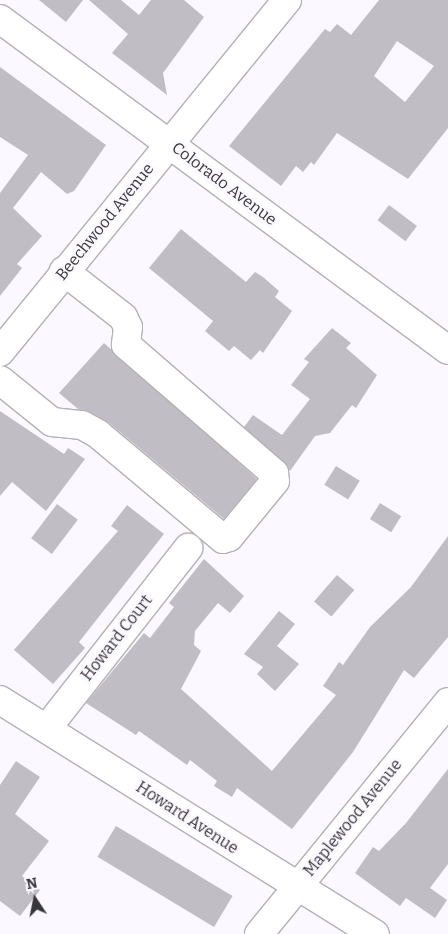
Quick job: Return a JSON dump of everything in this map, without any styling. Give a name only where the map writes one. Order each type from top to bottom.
[{"type":"street","name":"Beechwood Avenue","points":[[1,349],[287,0]]},
{"type":"street","name":"Colorado Avenue","points":[[0,19],[448,350]]},
{"type":"street","points":[[0,380],[52,422],[82,425],[98,434],[223,538],[229,537],[275,480],[274,473],[126,345],[128,327],[123,317],[64,271]]},
{"type":"street","name":"Howard Court","points":[[47,728],[188,548]]},
{"type":"street","name":"Howard Avenue","points":[[0,700],[296,887],[375,934]]},
{"type":"street","name":"Maplewood Avenue","points":[[259,934],[448,702]]},
{"type":"building","points":[[39,0],[83,0],[66,22]]},
{"type":"building","points":[[89,0],[121,0],[139,15],[151,0],[184,0],[204,17],[163,73],[167,95],[112,53],[128,34]]},
{"type":"building","points":[[379,0],[448,0],[448,128],[408,179],[337,133],[314,165],[311,162],[303,172],[296,166],[281,186],[229,146],[325,29],[330,32],[337,24],[351,35]],"holes":[[[397,41],[434,66],[405,102],[374,76]]]},
{"type":"building","points":[[0,67],[106,145],[74,191],[67,194],[41,172],[13,208],[42,236],[17,264],[22,268],[0,296],[0,193],[28,155],[0,137]]},
{"type":"building","points":[[389,205],[417,226],[406,241],[378,220]]},
{"type":"building","points":[[181,229],[246,282],[255,272],[279,291],[275,297],[292,311],[263,353],[260,350],[251,360],[234,346],[229,351],[205,331],[213,321],[149,268]]},
{"type":"building","points":[[332,328],[351,343],[346,348],[377,375],[356,408],[352,405],[330,433],[315,436],[290,471],[244,427],[253,415],[282,435],[310,399],[291,385],[309,362],[304,359]]},
{"type":"building","points":[[104,343],[257,479],[224,519],[108,422],[78,409],[59,393]]},
{"type":"building","points":[[0,411],[64,454],[68,448],[85,459],[46,511],[12,482],[0,496]]},
{"type":"building","points":[[336,466],[360,481],[348,499],[324,485]]},
{"type":"building","points":[[380,503],[401,516],[391,532],[370,519]]},
{"type":"building","points":[[57,504],[78,520],[52,554],[31,538]]},
{"type":"building","points":[[127,505],[164,534],[79,642],[85,648],[53,684],[14,650],[118,531],[111,526]]},
{"type":"building","points":[[448,536],[448,637],[414,678],[404,670],[353,752],[292,829],[237,788],[232,797],[214,786],[217,781],[190,760],[187,765],[139,731],[136,735],[86,703],[144,633],[150,638],[174,607],[169,603],[204,559],[244,596],[230,613],[218,603],[195,631],[194,645],[201,651],[181,689],[272,771],[336,695],[323,686],[339,662],[343,665],[370,627],[411,587]]},
{"type":"building","points":[[337,575],[354,590],[331,617],[314,601]]},
{"type":"building","points":[[279,611],[295,624],[277,646],[299,664],[275,691],[257,674],[263,667],[244,654]]},
{"type":"building","points":[[16,761],[40,777],[15,814],[49,841],[22,876],[40,890],[20,916],[0,901],[0,785]]},
{"type":"building","points":[[448,769],[448,864],[430,888],[447,900],[435,918],[406,898],[400,906],[355,873],[373,847],[379,851],[406,823]]},
{"type":"building","points":[[116,826],[233,896],[214,927],[97,857]]}]
